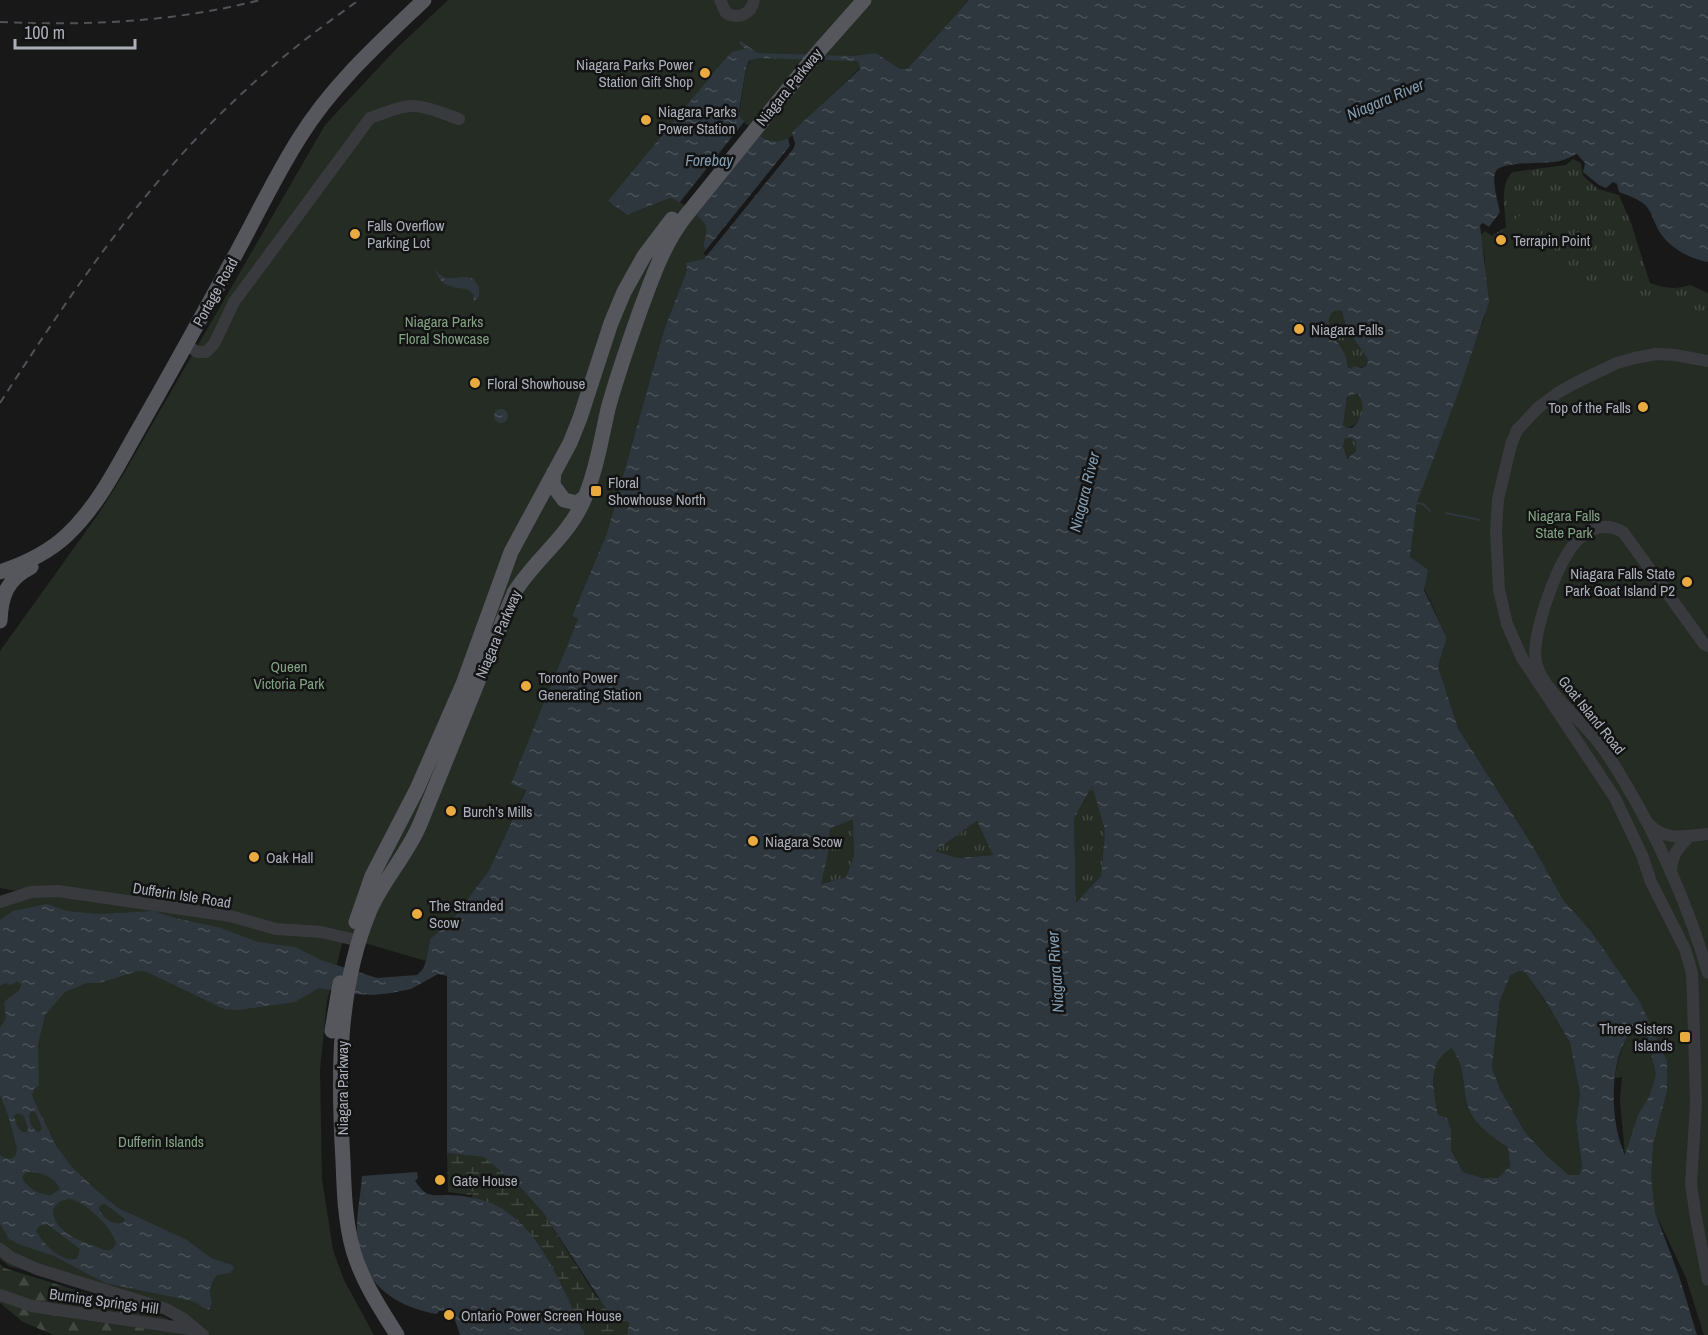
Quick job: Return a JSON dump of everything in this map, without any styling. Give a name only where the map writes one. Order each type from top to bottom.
[{"type":"main road","name":"Portage Road","points":[[0,572],[41,555],[66,536],[96,500],[186,344],[275,178],[322,103],[369,52],[424,0]]},
{"type":"main road","name":"Niagara Parkway","points":[[390,1333],[359,1267],[347,1221],[341,1137],[342,998],[372,876],[417,789],[463,684],[510,552],[554,472],[580,418],[611,323],[624,292],[644,256],[685,209],[854,0]]},
{"type":"main road","name":"Niagara Parkway","points":[[809,56],[864,0]]},
{"type":"main road","name":"Niagara Parkway","points":[[355,940],[378,894],[413,839],[514,593],[527,574],[569,526],[585,497],[628,344],[660,257],[685,209]]},
{"type":"main road","points":[[0,621],[2,601],[10,582],[19,574],[61,549],[81,530],[99,507],[121,460]]},
{"type":"main road","points":[[554,472],[553,485],[564,500],[577,504],[585,497]]},
{"type":"street","points":[[720,0],[722,9],[726,13],[737,16],[752,9],[754,0]]},
{"type":"street","points":[[186,344],[197,352],[206,352],[214,344],[234,302],[370,118],[405,105],[420,105],[459,119]]},
{"type":"street","points":[[1708,361],[1656,354],[1635,358],[1617,363],[1581,380],[1558,392],[1539,406],[1517,430],[1511,445],[1498,499],[1496,541],[1499,590],[1507,624],[1522,658],[1615,798],[1642,855],[1651,882],[1685,949],[1692,973],[1696,1104],[1691,1184],[1708,1280]]},
{"type":"street","name":"Goat Island Road","points":[[1708,646],[1704,644],[1623,532],[1602,526],[1592,529],[1573,546],[1555,579],[1544,608],[1535,653],[1544,680],[1595,738],[1622,778],[1644,818],[1672,877],[1702,951],[1708,973]]},
{"type":"street","name":"Goat Island Road","points":[[1644,818],[1661,834],[1689,837],[1708,834]]},
{"type":"street","points":[[1672,877],[1673,856],[1676,849],[1689,837]]},
{"type":"street","name":"Dufferin Isle Road","points":[[0,902],[31,892],[58,891],[230,916],[276,929],[321,932],[355,940]]},
{"type":"street","points":[[0,1249],[10,1257],[37,1269],[166,1309],[200,1333]]},
{"type":"street","name":"Burning Springs Hill","points":[[0,1295],[32,1306],[200,1333]]},
{"type":"green space","name":"Queen Victoria Park","points":[[448,0],[969,0],[907,69],[900,69],[876,53],[858,56],[856,61],[860,64],[860,68],[798,127],[791,137],[783,141],[776,142],[762,137],[739,116],[746,68],[751,60],[748,55],[609,202],[627,215],[670,198],[679,202],[695,213],[705,225],[706,235],[703,245],[709,253],[687,270],[664,330],[607,533],[572,616],[579,619],[512,783],[526,789],[489,870],[453,919],[430,939],[426,961],[344,937],[327,1001],[320,1070],[322,1179],[333,1250],[344,1280],[374,1335],[194,1335],[167,1313],[9,1266],[0,1259],[0,896],[16,891],[0,888],[0,651],[99,513],[124,473],[325,125],[396,49]]},
{"type":"green space","points":[[1573,159],[1581,163],[1583,176],[1598,189],[1619,195],[1631,223],[1650,283],[1670,288],[1690,285],[1708,293],[1708,346],[1493,235],[1506,227],[1504,190],[1513,172],[1566,165]]},
{"type":"green space","name":"Niagara Falls State Park","points":[[1523,214],[1563,260],[1589,283],[1633,295],[1663,299],[1708,314],[1708,1335],[1704,1335],[1686,1278],[1625,1156],[1620,1100],[1622,1077],[1615,1078],[1617,1063],[1634,1024],[1620,974],[1591,931],[1561,899],[1531,843],[1458,728],[1438,666],[1447,638],[1410,557],[1417,503],[1485,316],[1485,259],[1480,235],[1485,231],[1492,236],[1514,225],[1516,218]]},
{"type":"green space","points":[[1335,309],[1342,311],[1346,327],[1368,360],[1366,366],[1351,370],[1347,365],[1330,328],[1329,318]]},
{"type":"green space","points":[[1356,392],[1362,403],[1362,415],[1355,424],[1343,427],[1347,397]]},
{"type":"green space","points":[[1349,438],[1356,442],[1356,451],[1346,459],[1342,446],[1345,439]]},
{"type":"green space","points":[[1093,785],[1105,830],[1101,876],[1076,904],[1074,819]]},
{"type":"green space","points":[[853,818],[854,856],[846,877],[820,884],[828,854],[830,829]]},
{"type":"green space","points":[[977,821],[994,855],[958,858],[935,851]]},
{"type":"green space","points":[[1519,971],[1525,972],[1545,1000],[1570,1043],[1580,1094],[1576,1122],[1582,1167],[1579,1175],[1569,1175],[1525,1132],[1500,1089],[1492,1067],[1500,1001],[1510,976]]},
{"type":"green space","points":[[1452,1047],[1460,1063],[1470,1112],[1485,1129],[1508,1148],[1510,1166],[1498,1179],[1483,1178],[1463,1172],[1451,1150],[1451,1130],[1438,1116],[1434,1096],[1434,1070],[1441,1054]]},
{"type":"green space","points":[[447,1153],[485,1157],[522,1189],[544,1214],[596,1296],[629,1323],[627,1335],[585,1335],[555,1272],[529,1234],[513,1218],[494,1206],[472,1198],[473,1190],[471,1195],[448,1192]]},
{"type":"green space","points":[[0,1264],[4,1268],[166,1318],[187,1335],[54,1335],[23,1322],[0,1303]]},
{"type":"water","points":[[969,0],[1708,0],[1708,262],[1684,254],[1670,244],[1660,232],[1644,204],[1619,192],[1617,184],[1613,182],[1606,188],[1599,185],[1583,172],[1585,163],[1577,154],[1560,161],[1515,164],[1496,171],[1495,185],[1500,212],[1489,227],[1483,223],[1480,225],[1489,302],[1417,503],[1410,557],[1428,570],[1424,590],[1447,638],[1438,666],[1458,728],[1531,843],[1563,900],[1591,931],[1640,1002],[1667,1061],[1667,1090],[1653,1145],[1651,1176],[1655,1212],[1679,1276],[1697,1335],[627,1335],[629,1323],[607,1310],[544,1214],[522,1189],[484,1157],[447,1153],[447,976],[438,974],[411,989],[391,993],[357,994],[319,988],[295,1002],[238,1010],[224,1009],[147,972],[138,971],[99,983],[87,983],[65,992],[45,1015],[38,1044],[39,1085],[34,1089],[32,1096],[56,1146],[72,1167],[118,1208],[187,1240],[211,1258],[232,1265],[234,1268],[230,1273],[217,1275],[215,1278],[210,1288],[212,1302],[209,1310],[192,1301],[105,1283],[54,1256],[9,1239],[0,1224],[0,1155],[11,1159],[16,1155],[17,1148],[0,1095],[0,1028],[6,1018],[4,1003],[19,990],[21,984],[5,983],[0,986],[0,920],[13,911],[47,904],[67,911],[99,914],[154,911],[221,928],[258,942],[295,947],[321,960],[377,978],[417,975],[423,969],[426,961],[430,939],[453,919],[489,870],[526,790],[511,784],[578,619],[572,616],[607,533],[664,330],[687,270],[686,263],[704,259],[793,149],[795,144],[792,133],[794,130],[860,69],[859,63],[856,61],[757,58],[749,61],[739,111],[740,117],[762,137],[774,141],[788,138],[790,146],[706,250],[703,245],[706,235],[705,225],[689,209],[674,199],[670,198],[627,215],[608,201],[721,64],[732,52],[745,49],[739,43],[741,41],[757,53],[853,56],[876,53],[900,69],[907,69]],"holes":[[[1335,310],[1342,311],[1346,327],[1368,360],[1366,366],[1361,368],[1354,366],[1351,369],[1348,367],[1345,355],[1329,326],[1329,320]],[[1357,393],[1362,402],[1362,411],[1352,428],[1343,427],[1347,397]],[[1349,438],[1356,442],[1356,451],[1347,459],[1343,446],[1345,439]],[[1092,786],[1105,830],[1101,876],[1076,903],[1074,819]],[[853,819],[854,856],[846,877],[821,884],[828,854],[830,829]],[[977,821],[993,855],[958,858],[935,851]],[[1519,971],[1525,972],[1545,1000],[1570,1043],[1580,1094],[1576,1122],[1582,1167],[1579,1175],[1569,1175],[1525,1132],[1500,1089],[1492,1067],[1500,1001],[1510,976]],[[1634,1025],[1649,1044],[1656,1074],[1650,1095],[1638,1115],[1625,1155],[1618,1134],[1614,1098],[1617,1063]],[[1452,1048],[1460,1064],[1466,1099],[1471,1113],[1485,1130],[1508,1148],[1510,1166],[1498,1178],[1483,1178],[1463,1172],[1451,1150],[1451,1130],[1447,1118],[1438,1115],[1434,1087],[1435,1069],[1444,1054]],[[32,1111],[36,1113],[42,1128],[40,1132],[31,1125],[29,1115]],[[18,1113],[24,1116],[28,1129],[27,1132],[22,1132],[14,1116]],[[26,1172],[36,1172],[46,1175],[58,1184],[60,1189],[47,1195],[34,1190],[22,1177]],[[69,1199],[82,1204],[104,1223],[116,1244],[112,1249],[105,1250],[80,1241],[61,1228],[53,1209],[60,1201]],[[105,1204],[125,1219],[119,1224],[102,1215],[99,1208]],[[47,1224],[80,1249],[77,1259],[59,1255],[36,1231],[39,1226]]]},
{"type":"water","points":[[435,269],[444,277],[474,279],[479,288],[479,296],[473,303],[474,295],[469,290],[444,283]]},
{"type":"water","points":[[501,409],[506,411],[508,416],[506,421],[501,423],[496,421],[494,416],[496,411]]},
{"type":"water","points":[[417,1172],[418,1178],[415,1181],[428,1194],[465,1196],[495,1205],[511,1215],[526,1229],[549,1262],[585,1335],[460,1335],[452,1311],[439,1311],[437,1314],[420,1310],[391,1297],[379,1287],[363,1261],[359,1245],[357,1221],[362,1176]]},
{"type":"pier","points":[[744,122],[760,135],[696,215],[680,202]]},
{"type":"pier","points":[[792,136],[795,144],[793,149],[706,256],[704,253],[790,146],[789,139]]},
{"type":"waterway","points":[[1417,503],[1423,504],[1430,511]]},
{"type":"waterway","points":[[1446,513],[1480,520]]},
{"type":"railway","points":[[0,22],[131,21],[196,13],[260,0]]},
{"type":"railway","points":[[0,403],[84,278],[177,159],[261,76],[359,0]]},
{"type":"place","name":"Niagara Parks Power Station Gift Shop","points":[[705,73]]},
{"type":"place","name":"Niagara Parks Power Station","points":[[646,120]]},
{"type":"place","name":"Falls Overflow Parking Lot","points":[[355,234]]},
{"type":"place","name":"Terrapin Point","points":[[1501,240]]},
{"type":"place","name":"Niagara Falls","points":[[1299,329]]},
{"type":"place","name":"Floral Showhouse","points":[[475,383]]},
{"type":"place","name":"Top of the Falls","points":[[1643,407]]},
{"type":"place","name":"Floral Showhouse North","points":[[596,491]]},
{"type":"place","name":"Niagara Falls State Park Goat Island P2","points":[[1687,582]]},
{"type":"place","name":"Toronto Power Generating Station","points":[[526,686]]},
{"type":"place","name":"Burch’s Mills","points":[[451,811]]},
{"type":"place","name":"Niagara Scow","points":[[753,841]]},
{"type":"place","name":"Oak Hall","points":[[254,857]]},
{"type":"place","name":"The Stranded Scow","points":[[417,914]]},
{"type":"place","name":"Three Sisters Islands","points":[[1685,1037]]},
{"type":"place","name":"Gate House","points":[[440,1180]]},
{"type":"place","name":"Ontario Power Screen House","points":[[449,1315]]},
{"type":"water label","name":"Niagara River","points":[[1385,99]]},
{"type":"water label","name":"Forebay","points":[[709,160]]},
{"type":"water label","name":"Niagara River","points":[[1084,492]]},
{"type":"water label","name":"Niagara River","points":[[1055,972]]},
{"type":"park label","name":"Niagara Parks Floral Showcase","points":[[444,330]]},
{"type":"park label","name":"Dufferin Islands","points":[[161,1141]]}]
